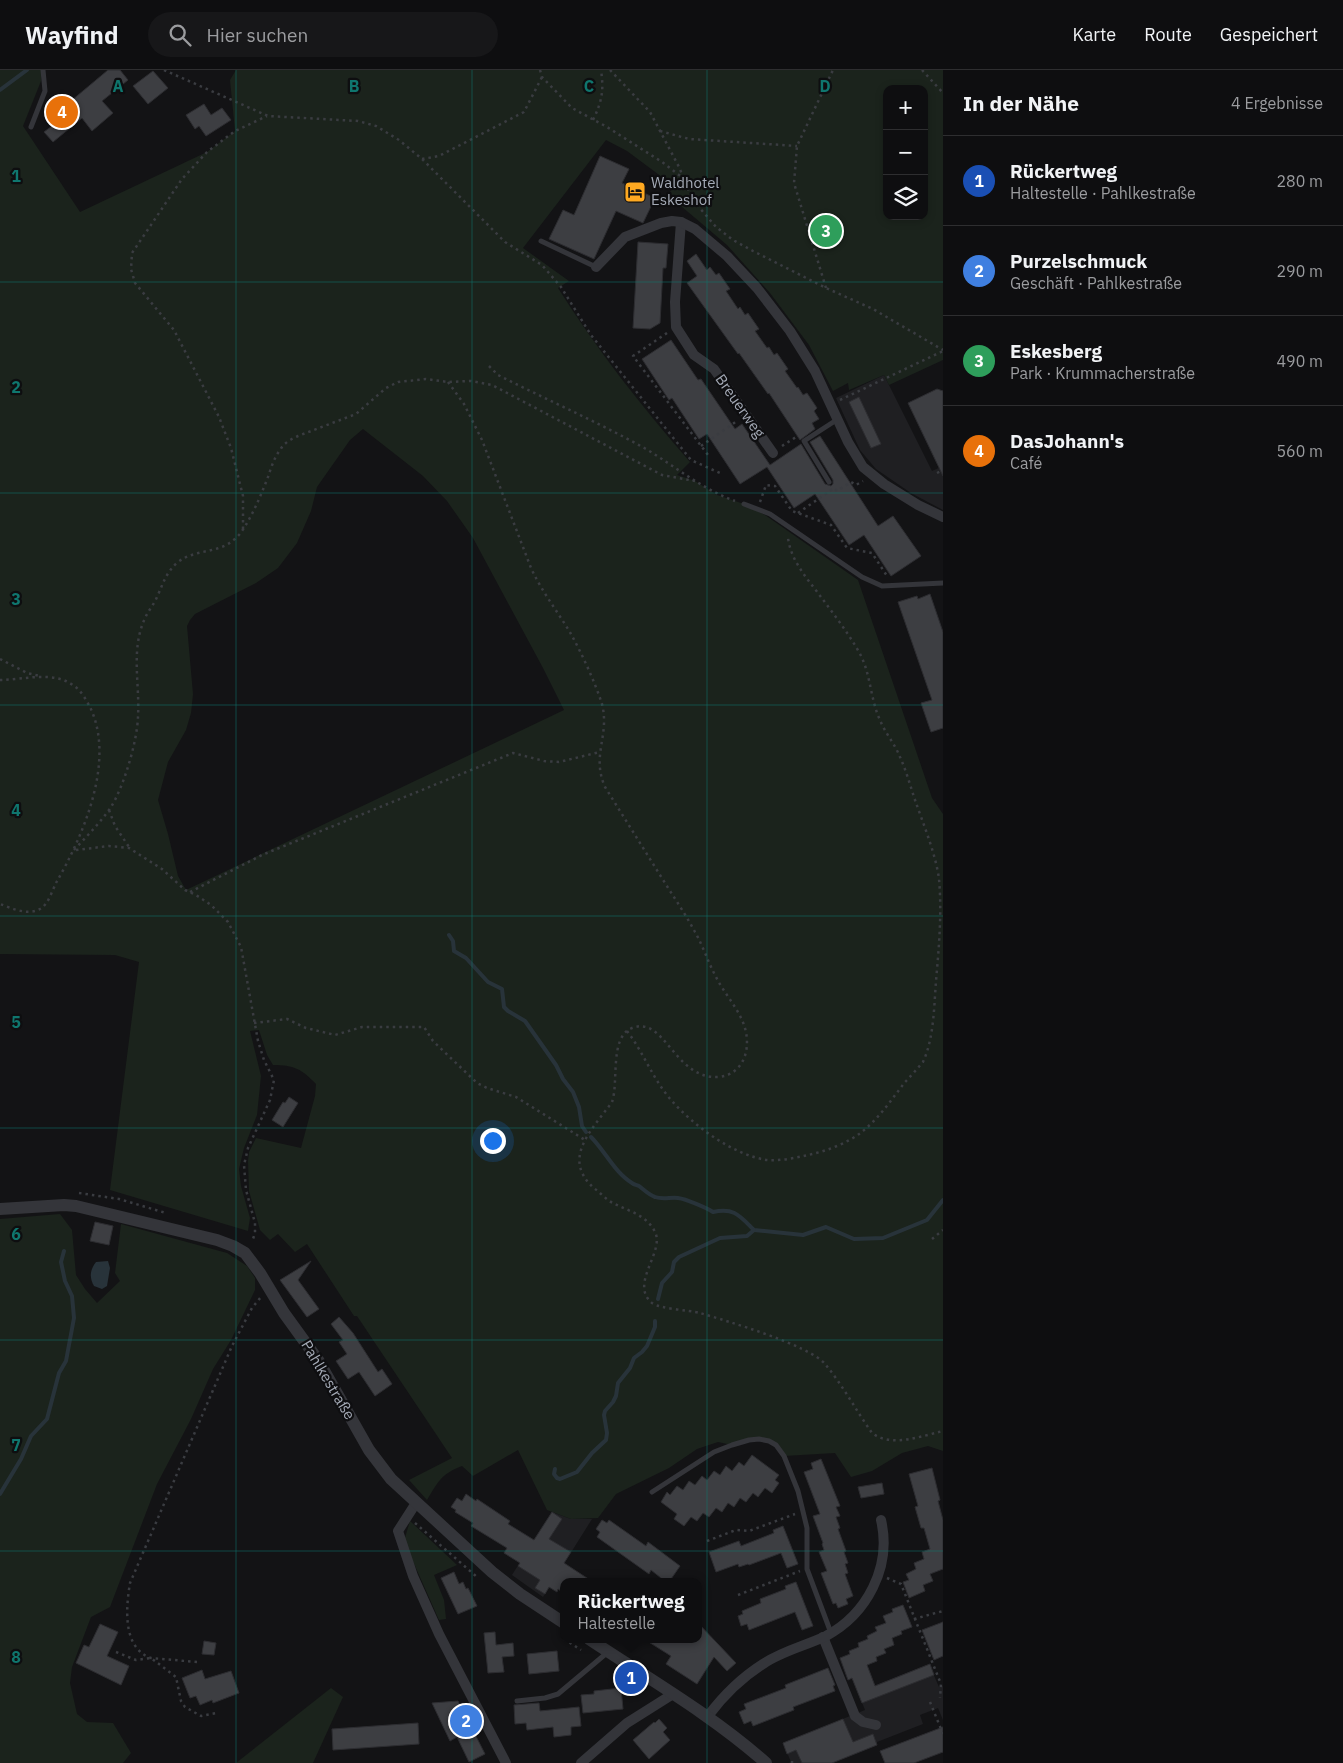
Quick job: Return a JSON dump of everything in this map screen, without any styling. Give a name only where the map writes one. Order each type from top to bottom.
[{"type":"street","points":[[676,327],[681,222]]},
{"type":"street","points":[[596,266],[625,238],[661,223],[681,222],[695,229],[757,288],[790,331],[815,371],[856,456],[873,475],[918,505],[943,517]]},
{"type":"street","name":"Breuerweg","points":[[676,327],[694,355],[714,369],[773,453]]},
{"type":"street","name":"Pahlkestraße","points":[[0,1209],[76,1206],[217,1240],[245,1253],[260,1273],[284,1313],[318,1360],[369,1450],[391,1479],[492,1572],[520,1594],[560,1619]]},
{"type":"street","points":[[416,1503],[398,1531],[413,1576],[439,1634],[506,1763]]},
{"type":"street","points":[[708,1716],[734,1686],[763,1663],[827,1635],[848,1622],[861,1607],[875,1585],[879,1574],[884,1548],[882,1520]]},
{"type":"street","points":[[827,1635],[855,1716],[863,1722],[876,1725]]},
{"type":"street","points":[[595,1643],[708,1716],[766,1763]]},
{"type":"street","points":[[581,1763],[627,1723],[672,1694]]},
{"type":"lane","points":[[31,127],[45,91],[43,70]]},
{"type":"lane","points":[[540,241],[596,266]]},
{"type":"lane","points":[[829,482],[804,441],[838,419]]},
{"type":"lane","points":[[744,504],[770,514],[862,577],[882,586],[943,583]]},
{"type":"lane","points":[[652,1492],[714,1452],[741,1442],[759,1439],[768,1441],[776,1446],[784,1456],[803,1510],[807,1528],[807,1569],[827,1635]]},
{"type":"lane","points":[[517,1701],[545,1698],[558,1694],[608,1652]]},
{"type":"path","points":[[164,70],[268,116],[343,119],[368,123],[384,130],[422,159],[506,242],[542,264],[561,287],[590,335],[691,460],[722,474]]},
{"type":"path","points":[[540,70],[542,77],[572,108],[662,162],[684,179]]},
{"type":"path","points":[[593,120],[600,105],[604,88],[601,70]]},
{"type":"path","points":[[610,70],[650,112],[692,199],[716,227],[753,251],[826,288],[873,309],[943,351]]},
{"type":"path","points":[[826,288],[794,183],[797,146],[833,70]]},
{"type":"path","points":[[922,70],[943,93]]},
{"type":"path","points":[[422,159],[439,156],[524,112],[542,77]]},
{"type":"path","points":[[243,530],[243,496],[231,448],[219,417],[174,330],[135,283],[131,269],[132,253],[182,179],[207,152],[235,131],[268,116]]},
{"type":"path","points":[[659,130],[689,139],[797,146]]},
{"type":"path","points":[[676,327],[633,356],[708,455]]},
{"type":"path","points":[[831,404],[943,351]]},
{"type":"path","points":[[489,366],[498,375],[550,399],[646,449],[717,495],[744,504]]},
{"type":"path","points":[[74,850],[109,809],[122,782],[133,750],[138,717],[137,647],[140,630],[146,614],[157,598],[163,580],[179,561],[188,556],[209,552],[225,546],[234,540],[243,530],[256,508],[276,457],[281,448],[289,441],[356,414],[386,388],[398,382],[426,379],[448,382],[471,381],[492,385],[662,475],[695,481]]},
{"type":"path","points":[[448,382],[464,404],[482,440],[541,588],[571,634],[601,703],[605,719],[605,730],[599,764],[600,775],[605,787],[696,932],[717,979],[744,1025],[747,1046],[745,1057],[739,1067],[733,1074],[712,1077],[698,1073],[684,1064],[656,1031],[648,1026],[632,1028],[627,1031],[621,1039],[618,1052],[612,1102],[585,1140],[580,1155],[579,1164],[581,1172],[586,1181],[611,1203],[638,1214],[655,1231],[656,1242],[644,1286],[652,1303],[664,1308],[682,1309],[720,1319],[813,1354],[825,1364],[872,1433],[883,1440],[899,1440],[943,1430]]},
{"type":"path","points":[[701,446],[746,415]]},
{"type":"path","points":[[773,453],[798,436],[804,441]]},
{"type":"path","points":[[937,473],[943,470]]},
{"type":"path","points":[[798,513],[834,488],[837,491],[851,482],[856,486],[873,475]]},
{"type":"path","points":[[757,509],[766,485],[775,486],[792,511],[831,525],[846,548],[872,554],[890,582],[891,587]]},
{"type":"path","points":[[627,1031],[640,1047],[664,1091],[692,1121],[730,1146],[768,1160],[795,1158],[817,1153],[844,1143],[862,1132],[891,1103],[923,1062],[928,1050],[938,951],[940,896],[936,864],[901,757],[876,712],[861,654],[793,559],[786,524]]},
{"type":"path","points":[[0,660],[27,673],[63,680],[75,686],[89,705],[98,732],[100,750],[94,788],[74,850],[49,898],[40,909],[33,911],[15,910],[0,904]]},
{"type":"path","points":[[0,680],[44,677]]},
{"type":"path","points":[[190,892],[262,855],[513,753],[544,762],[559,762],[600,752]]},
{"type":"path","points":[[109,809],[114,826],[130,848],[162,869],[185,890],[211,905],[221,914],[228,922],[242,951],[254,1023],[261,1051],[274,1080],[270,1100],[245,1159],[245,1185],[255,1223],[255,1233],[245,1253]]},
{"type":"path","points":[[74,850],[109,846],[130,848]]},
{"type":"path","points":[[254,1023],[287,1019],[306,1028],[336,1035],[362,1027],[424,1027],[432,1041],[477,1083],[516,1098],[585,1140]]},
{"type":"path","points":[[932,1239],[943,1230]]},
{"type":"path","points":[[216,1713],[201,1716],[185,1707],[181,1701],[176,1677],[144,1655],[130,1635],[126,1604],[130,1583],[232,1346],[252,1308],[269,1288]]},
{"type":"path","points":[[707,1541],[736,1530],[749,1531],[803,1510]]},
{"type":"path","points":[[738,1595],[807,1569]]},
{"type":"path","points":[[879,1574],[901,1584],[941,1684],[940,1698]]},
{"type":"path","points":[[914,1619],[943,1612]]},
{"type":"path","points":[[116,1652],[136,1660],[151,1658],[197,1662]]},
{"type":"path","points":[[930,1702],[943,1734]]},
{"type":"shaded area","points":[[0,70],[41,70],[41,81],[23,126],[80,212],[207,152],[235,131],[230,80],[236,70],[943,70],[943,360],[889,385],[884,375],[849,390],[848,383],[833,391],[809,345],[770,293],[727,245],[668,195],[674,186],[627,151],[606,140],[523,248],[569,281],[558,288],[588,334],[621,378],[690,462],[677,475],[695,481],[717,495],[744,504],[765,515],[858,580],[932,798],[943,814],[943,1451],[928,1446],[902,1453],[872,1471],[851,1477],[835,1453],[784,1456],[776,1445],[759,1439],[732,1445],[718,1442],[697,1449],[669,1468],[616,1494],[598,1518],[571,1519],[547,1510],[518,1450],[473,1476],[462,1466],[449,1472],[441,1479],[427,1500],[409,1480],[452,1458],[307,1244],[295,1252],[278,1234],[270,1240],[260,1230],[249,1191],[249,1152],[256,1138],[301,1148],[315,1096],[316,1084],[297,1069],[273,1065],[267,1055],[259,1030],[250,1031],[261,1076],[257,1115],[244,1148],[239,1169],[241,1186],[250,1218],[248,1231],[110,1190],[139,962],[115,955],[0,954]],"holes":[[[363,429],[423,476],[447,501],[473,538],[564,710],[186,890],[178,876],[158,800],[168,762],[186,730],[191,713],[193,694],[187,626],[190,620],[195,614],[256,583],[278,568],[297,543],[311,511],[317,487],[350,440]]]},
{"type":"shaded area","points":[[884,375],[932,471],[943,466],[943,510],[911,493],[876,469],[860,450],[836,398]]},
{"type":"shaded area","points":[[60,1214],[72,1230],[76,1275],[97,1303],[120,1281],[115,1273],[121,1224],[227,1253],[247,1266],[255,1278],[255,1290],[231,1340],[213,1369],[191,1419],[157,1484],[110,1607],[91,1617],[72,1667],[70,1683],[77,1714],[87,1722],[113,1723],[131,1753],[123,1763],[0,1763],[0,1219]]},
{"type":"shaded area","points":[[108,1261],[110,1268],[107,1286],[102,1289],[94,1286],[91,1280],[91,1271],[94,1265],[96,1262]]},
{"type":"shaded area","points":[[552,1512],[571,1519],[592,1519],[543,1597],[512,1575]]},
{"type":"shaded area","points":[[410,1521],[457,1565],[434,1575],[444,1600],[446,1619],[439,1620],[404,1541]]},
{"type":"shaded area","points":[[929,1664],[939,1687],[943,1686],[943,1720],[938,1708],[920,1715],[923,1724],[877,1742],[877,1745],[832,1763],[789,1763],[791,1762],[783,1743],[865,1710],[858,1692]]},
{"type":"shaded area","points":[[331,1688],[343,1697],[313,1763],[236,1763]]},
{"type":"building","points":[[108,70],[120,70],[128,80],[102,101],[113,113],[92,131],[82,118],[53,142],[44,132],[52,126],[46,118],[69,98],[71,101]]},
{"type":"building","points":[[153,71],[168,88],[148,104],[133,86]]},
{"type":"building","points":[[204,104],[211,115],[222,108],[231,120],[206,136],[199,126],[195,129],[186,115]]},
{"type":"building","points":[[600,156],[629,169],[622,183],[655,198],[643,223],[616,211],[594,259],[549,239],[563,210],[574,215]]},
{"type":"building","points":[[638,242],[668,244],[666,268],[663,268],[660,323],[650,329],[633,328]]},
{"type":"building","points":[[696,254],[707,270],[710,267],[716,275],[719,273],[730,289],[726,291],[738,309],[740,307],[745,315],[748,313],[759,329],[755,331],[767,348],[769,347],[774,355],[777,353],[788,369],[785,371],[797,388],[803,395],[807,393],[817,408],[814,411],[819,419],[812,423],[815,429],[800,440],[769,393],[738,354],[687,283],[697,276],[687,261]]},
{"type":"building","points":[[671,340],[698,380],[701,379],[735,429],[742,424],[770,465],[801,444],[825,484],[831,486],[833,480],[810,442],[820,436],[878,526],[893,516],[921,556],[891,576],[864,535],[849,545],[815,494],[794,508],[767,467],[740,484],[707,434],[699,439],[672,398],[669,400],[642,359]]},
{"type":"building","points":[[937,389],[943,391],[943,476],[908,403]]},
{"type":"building","points":[[859,397],[881,444],[871,448],[849,402]]},
{"type":"building","points":[[930,594],[943,632],[943,728],[931,732],[921,703],[932,700],[898,602],[917,596],[918,599]]},
{"type":"building","points":[[289,1097],[298,1103],[283,1127],[272,1120],[283,1102],[285,1103]]},
{"type":"building","points":[[95,1222],[113,1226],[109,1245],[90,1241]]},
{"type":"building","points":[[311,1261],[298,1280],[319,1309],[307,1317],[280,1280]]},
{"type":"building","points":[[339,1317],[353,1333],[378,1372],[382,1369],[392,1384],[375,1396],[359,1372],[348,1379],[336,1361],[347,1354],[339,1342],[343,1340],[331,1324]]},
{"type":"building","points":[[752,1455],[779,1475],[775,1480],[779,1483],[772,1493],[765,1488],[758,1497],[753,1493],[746,1502],[740,1498],[734,1507],[728,1503],[722,1512],[716,1508],[709,1517],[703,1513],[697,1521],[691,1517],[684,1526],[674,1519],[677,1514],[661,1502],[667,1492],[670,1495],[677,1486],[683,1490],[689,1481],[695,1485],[702,1476],[707,1480],[714,1471],[720,1475],[726,1466],[732,1471],[739,1462],[744,1466]]},
{"type":"building","points":[[821,1459],[840,1506],[836,1507],[840,1516],[836,1517],[848,1563],[845,1564],[848,1573],[845,1574],[853,1596],[846,1599],[848,1604],[838,1608],[836,1603],[833,1604],[821,1573],[827,1571],[819,1552],[824,1550],[823,1543],[813,1516],[820,1514],[804,1472],[813,1469],[811,1463]]},
{"type":"building","points":[[932,1468],[943,1520],[943,1569],[930,1574],[933,1581],[923,1585],[925,1591],[909,1598],[903,1582],[909,1580],[906,1574],[916,1569],[914,1563],[924,1559],[922,1552],[930,1549],[915,1507],[918,1506],[909,1474]]},
{"type":"building","points":[[882,1483],[884,1494],[861,1498],[858,1487]]},
{"type":"building","points":[[466,1494],[476,1501],[477,1499],[510,1521],[508,1524],[534,1540],[552,1512],[562,1519],[549,1539],[571,1552],[564,1563],[587,1578],[560,1578],[560,1590],[558,1589],[557,1592],[549,1587],[545,1594],[535,1588],[540,1580],[518,1566],[520,1563],[504,1553],[507,1548],[471,1526],[473,1523],[455,1512],[456,1510],[451,1507],[457,1498],[462,1501]]},
{"type":"building","points":[[602,1520],[607,1523],[609,1520],[646,1546],[648,1542],[680,1566],[672,1578],[661,1578],[651,1570],[649,1574],[597,1537],[600,1532],[596,1529]]},
{"type":"building","points":[[783,1526],[798,1564],[787,1568],[781,1553],[749,1565],[739,1567],[738,1564],[716,1572],[709,1552],[739,1541],[741,1546],[774,1533],[773,1530]]},
{"type":"building","points":[[454,1572],[459,1584],[463,1582],[466,1589],[468,1588],[477,1606],[458,1614],[441,1578]]},
{"type":"building","points":[[796,1582],[813,1626],[802,1630],[795,1612],[749,1630],[747,1624],[741,1626],[738,1616],[743,1614],[742,1611],[761,1603],[760,1599],[786,1589],[785,1586]]},
{"type":"building","points":[[903,1605],[912,1627],[901,1631],[902,1634],[892,1638],[894,1645],[884,1649],[886,1653],[876,1657],[877,1661],[867,1665],[875,1686],[930,1664],[934,1675],[862,1703],[852,1678],[848,1680],[840,1658],[850,1654],[849,1651],[859,1647],[858,1643],[868,1639],[867,1636],[877,1631],[875,1627],[886,1623],[883,1616],[893,1612],[892,1609]]},
{"type":"building","points":[[943,1622],[943,1656],[934,1660],[922,1630]]},
{"type":"building","points":[[100,1624],[118,1632],[107,1656],[129,1666],[121,1685],[76,1663],[84,1645],[89,1647]]},
{"type":"building","points":[[702,1627],[736,1663],[727,1671],[714,1657],[697,1684],[666,1664],[671,1656],[650,1643],[702,1643]]},
{"type":"building","points":[[495,1632],[496,1645],[513,1643],[514,1656],[502,1657],[504,1672],[488,1673],[484,1633]]},
{"type":"building","points":[[204,1641],[216,1643],[214,1655],[202,1654]]},
{"type":"building","points":[[557,1651],[559,1671],[529,1674],[527,1654]]},
{"type":"building","points":[[828,1668],[835,1685],[833,1686],[835,1691],[793,1707],[794,1710],[753,1726],[751,1721],[744,1724],[739,1712],[746,1709],[744,1704],[786,1688],[785,1685]]},
{"type":"building","points":[[202,1670],[205,1679],[231,1671],[239,1693],[213,1703],[212,1700],[200,1705],[196,1696],[190,1698],[182,1678]]},
{"type":"building","points":[[621,1688],[623,1709],[583,1713],[581,1695],[594,1694],[594,1691]]},
{"type":"building","points":[[458,1701],[485,1754],[469,1762],[457,1737],[450,1741],[432,1703]]},
{"type":"building","points":[[539,1703],[540,1711],[579,1707],[581,1726],[571,1727],[571,1735],[554,1737],[553,1727],[527,1730],[526,1723],[515,1724],[514,1705]]},
{"type":"building","points":[[659,1719],[667,1728],[663,1732],[670,1740],[649,1759],[633,1740]]},
{"type":"building","points":[[843,1719],[853,1742],[873,1734],[877,1745],[832,1763],[802,1763],[796,1750],[787,1754],[783,1743]]},
{"type":"building","points":[[418,1723],[419,1744],[333,1750],[332,1729]]},
{"type":"building","points":[[943,1727],[943,1752],[914,1763],[885,1763],[880,1751]]},
{"type":"waterway","points":[[0,90],[27,70]]},
{"type":"waterway","points":[[449,935],[453,941],[454,951],[466,958],[488,982],[502,989],[504,1007],[525,1021],[556,1065],[563,1079],[573,1092],[579,1107],[582,1126],[586,1132]]},
{"type":"waterway","points":[[591,1137],[620,1174],[651,1195],[661,1198],[682,1199],[713,1212],[732,1212],[754,1230],[803,1235],[826,1227],[854,1239],[883,1238],[927,1220],[943,1200]]},
{"type":"waterway","points":[[658,1299],[662,1283],[672,1272],[674,1262],[679,1257],[720,1238],[747,1236],[754,1230]]},
{"type":"waterway","points":[[0,1494],[21,1459],[31,1436],[47,1419],[59,1373],[66,1361],[74,1318],[72,1296],[65,1281],[61,1262],[64,1251]]},
{"type":"waterway","points":[[555,1469],[554,1474],[560,1479],[577,1472],[592,1453],[606,1440],[605,1411],[613,1402],[618,1383],[630,1368],[634,1358],[647,1346],[655,1327],[655,1321]]},
{"type":"place","name":"DasJohann's","points":[[62,112]]},
{"type":"place","name":"Waldhotel Eskeshof","points":[[635,192]]},
{"type":"place","name":"Eskesberg","points":[[826,231]]},
{"type":"place","name":"Rückertweg","points":[[631,1678]]},
{"type":"place","name":"Purzelschmuck","points":[[466,1721]]}]
